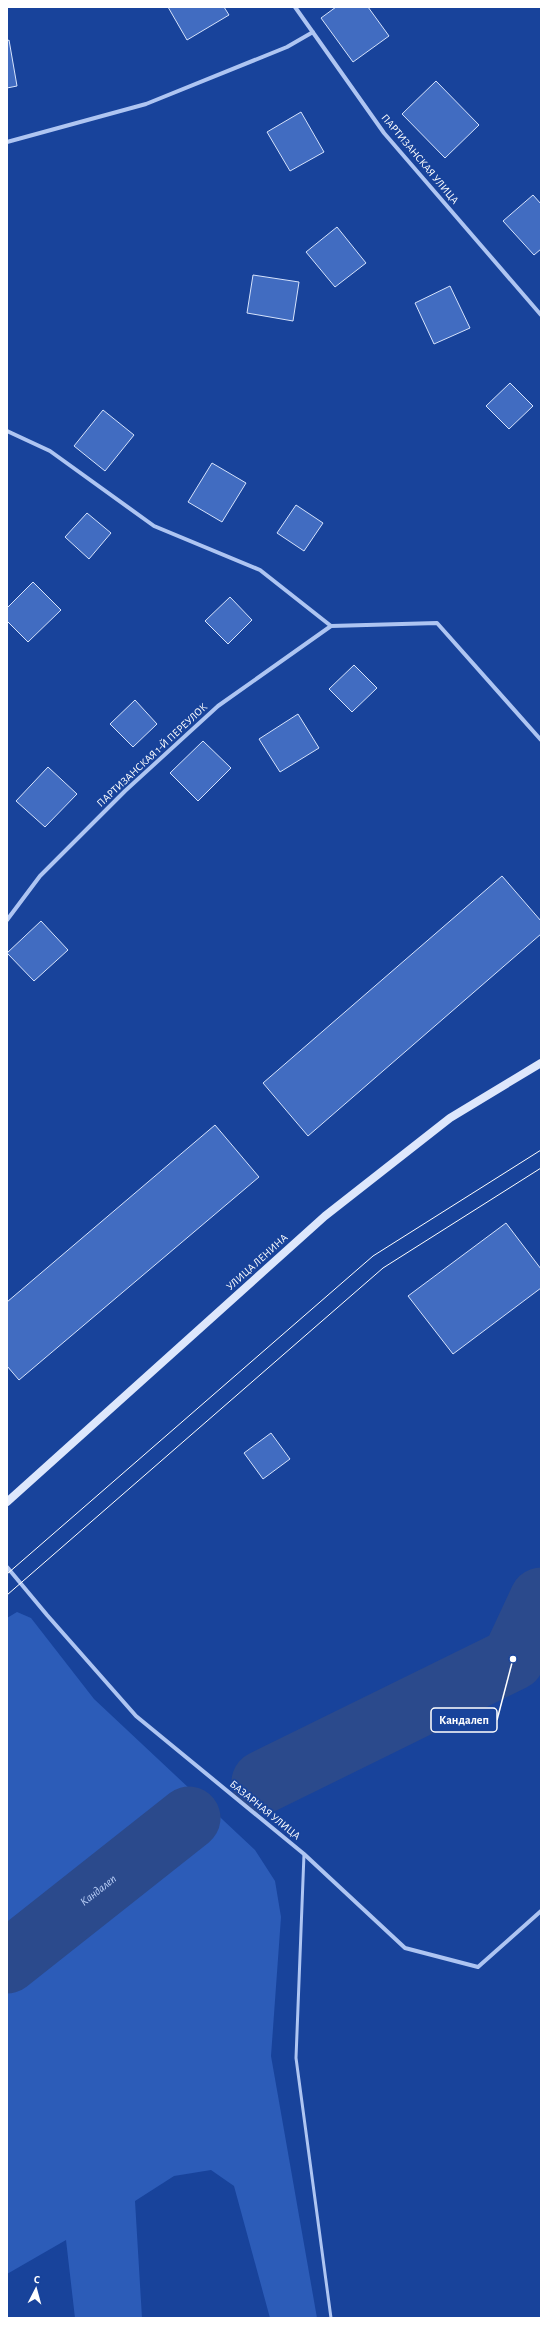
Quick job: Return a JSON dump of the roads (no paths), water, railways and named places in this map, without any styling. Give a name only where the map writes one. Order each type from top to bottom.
[{"type":"main road","name":"УЛИЦА ЛЕНИНА","points":[[7,1502],[325,1216],[450,1118],[541,1062]]},
{"type":"street","name":"ПАРТИЗАНСКАЯ УЛИЦА","points":[[295,7],[384,133],[541,315]]},
{"type":"street","points":[[7,142],[146,104],[287,47],[313,32]]},
{"type":"street","points":[[7,431],[50,451],[154,526],[260,570],[331,626],[437,622],[541,740]]},
{"type":"street","name":"ПАРТИЗАНСКАЯ 1-Й ПЕРЕУЛОК","points":[[7,920],[46,870],[125,791],[218,706],[331,626]]},
{"type":"street","name":"БАЗАРНАЯ УЛИЦА","points":[[7,1567],[46,1615],[136,1716],[304,1854],[405,1948],[478,1967],[541,1911]]},
{"type":"lane","points":[[304,1854],[296,2058],[330,2318]]},
{"type":"waterway","name":"Кандалеп","points":[[263,1782],[513,1659],[541,1599]]},
{"type":"waterway","name":"Кандалеп","points":[[7,1962],[189,1818]]},
{"type":"tram line","points":[[7,1574],[373,1256],[541,1150]]},
{"type":"tram line","points":[[7,1595],[383,1268],[541,1168]]},
{"type":"place","name":"Кандалеп","points":[[513,1659]]}]
